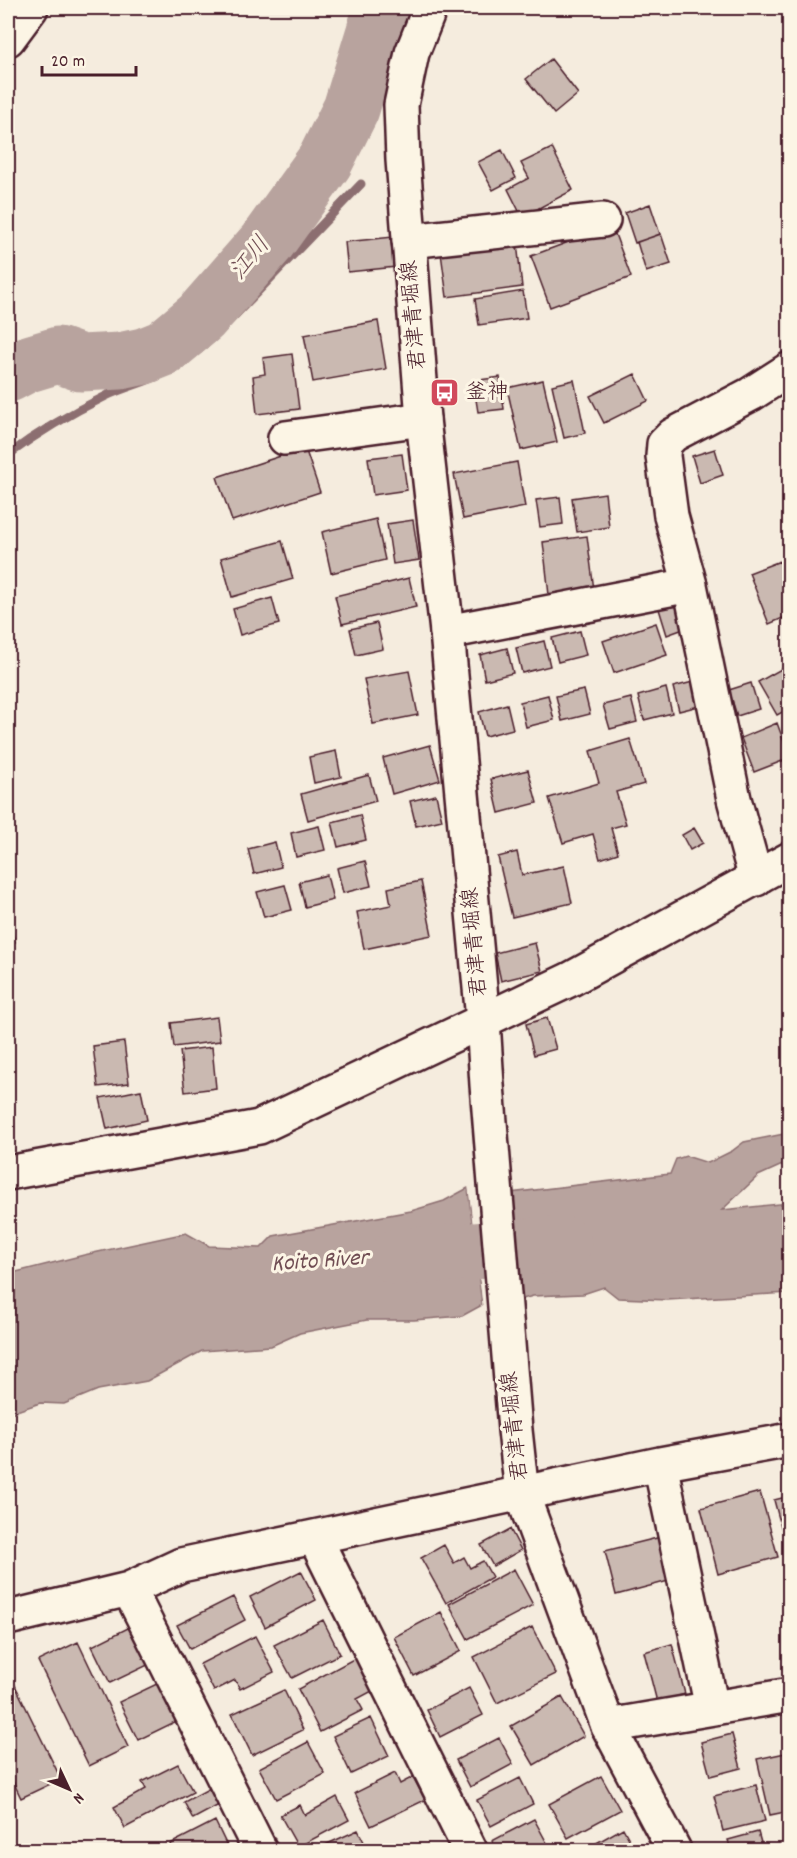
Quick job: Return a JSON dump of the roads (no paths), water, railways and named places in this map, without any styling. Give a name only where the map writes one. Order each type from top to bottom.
[{"type":"street","points":[[8,39],[29,8]]},
{"type":"street","name":"君津青堀線","points":[[430,8],[412,52],[401,105],[409,241],[423,419],[447,632],[483,1020],[522,1494],[608,1726],[674,1851]]},
{"type":"street","points":[[409,241],[603,220]]},
{"type":"street","points":[[756,879],[734,799],[690,585],[671,516],[663,456],[664,444],[673,435],[751,394],[789,369]]},
{"type":"street","points":[[285,438],[423,419]]},
{"type":"street","points":[[447,632],[690,585]]},
{"type":"street","points":[[8,1173],[259,1127],[571,980],[789,859]]},
{"type":"street","points":[[8,1618],[129,1589],[182,1565],[660,1464],[789,1440]]},
{"type":"street","points":[[660,1464],[712,1708]]},
{"type":"street","points":[[315,1538],[470,1851]]},
{"type":"street","points":[[129,1589],[260,1851]]},
{"type":"street","points":[[608,1726],[789,1695]]},
{"type":"water","points":[[789,1133],[789,1162],[758,1176],[722,1210],[789,1203],[789,1293],[667,1300],[618,1298],[604,1287],[583,1294],[533,1296],[519,1300],[510,1193],[670,1174],[676,1159],[686,1156],[708,1163],[744,1142]]},
{"type":"water","points":[[468,1188],[482,1305],[462,1316],[414,1320],[367,1320],[300,1333],[271,1346],[202,1351],[147,1381],[98,1390],[64,1404],[40,1403],[8,1414],[8,1274],[186,1233],[209,1246],[261,1248],[273,1236],[411,1211],[444,1201]]},
{"type":"waterway","name":"江川","points":[[8,374],[25,365],[58,355],[81,363],[120,361],[144,356],[164,348],[201,317],[266,243],[325,161],[351,109],[382,8]]},
{"type":"waterway","points":[[8,455],[80,409],[162,374],[192,355],[218,333],[361,184]]},
{"type":"waterway","name":"Koito River","points":[[398,1257],[563,1244]]},
{"type":"place","name":"釜神","points":[[444,393]]}]
